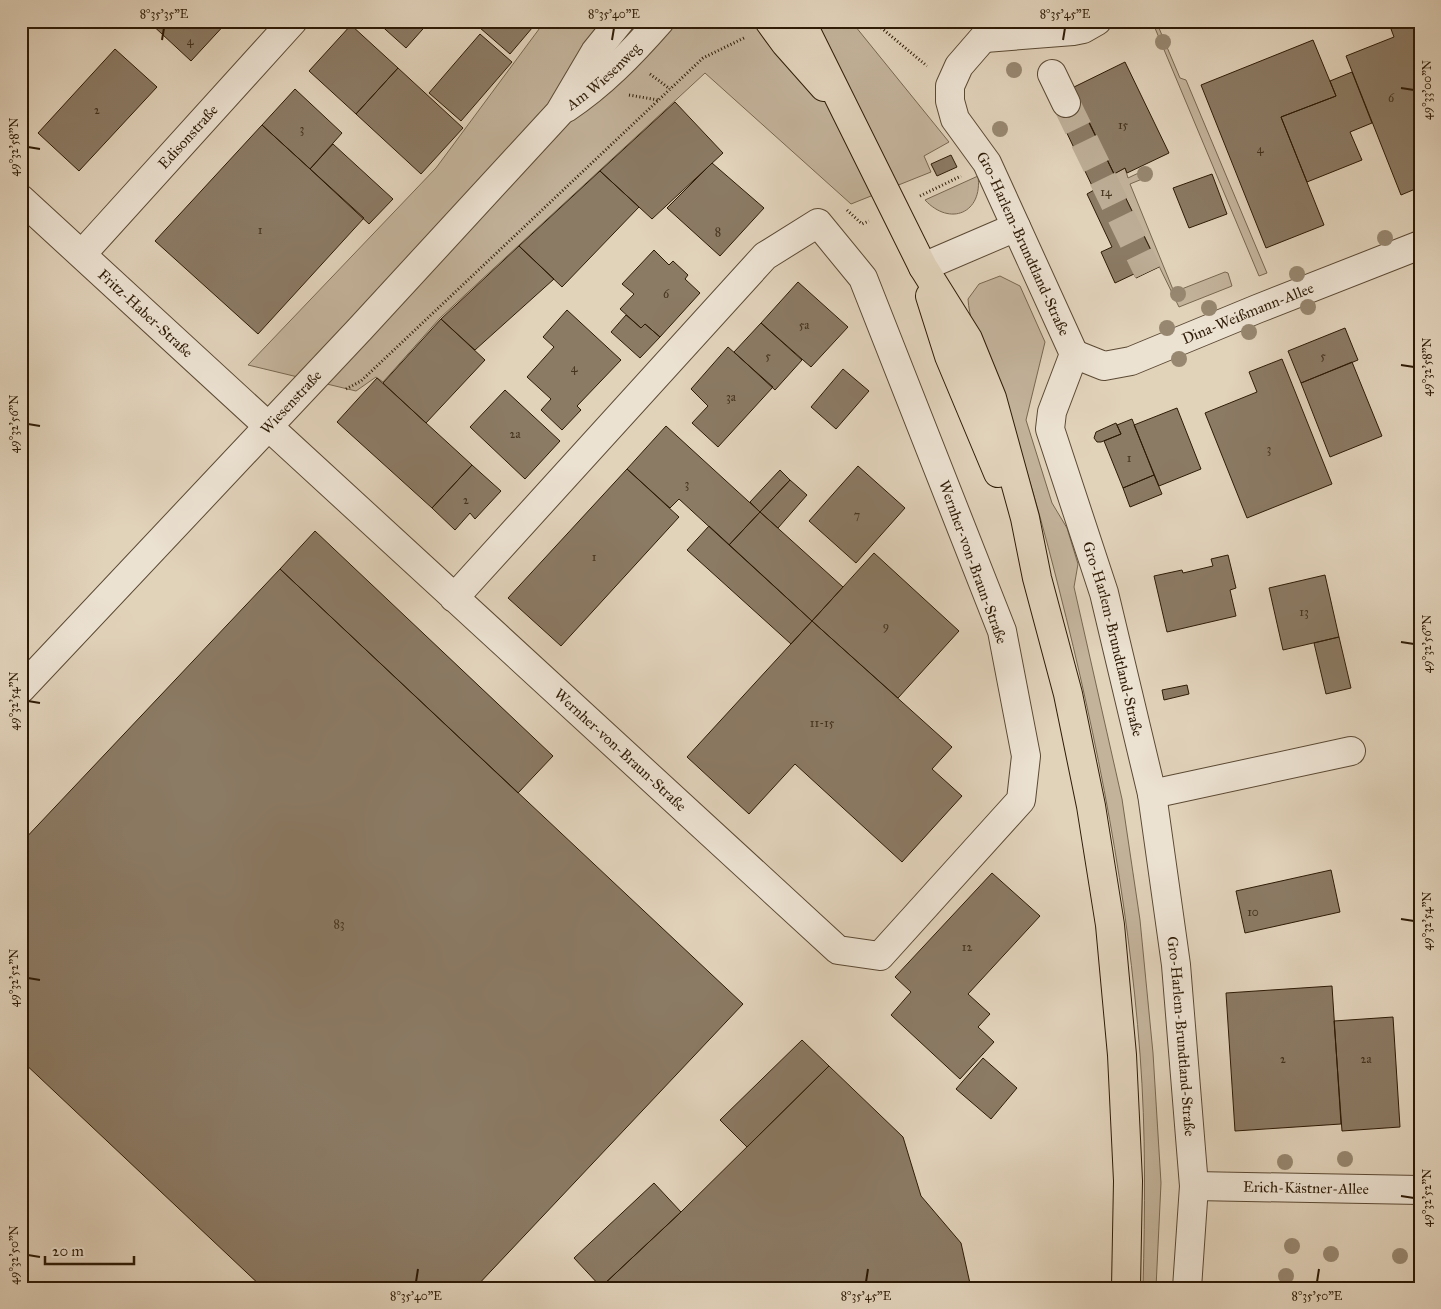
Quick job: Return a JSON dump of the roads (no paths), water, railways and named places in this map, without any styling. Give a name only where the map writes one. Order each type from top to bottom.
[{"type":"main road","points":[[801,21],[923,268],[968,339],[992,398],[1025,518],[1037,578],[1068,694],[1091,806],[1110,926],[1122,1055],[1128,1171],[1126,1288]]},
{"type":"main road","points":[[769,22],[800,61],[842,106]]},
{"type":"street","name":"Edisonstraße","points":[[82,254],[293,21]]},
{"type":"street","name":"Am Wiesenweg","points":[[559,113],[595,52],[620,21]]},
{"type":"street","name":"Am Wiesenweg","points":[[559,113],[595,89],[628,57],[660,21]]},
{"type":"street","points":[[992,29],[1073,30],[1084,29],[1097,21]]},
{"type":"street","name":"Gro-Harlem-Brundtland-Straße","points":[[992,29],[959,66],[950,86],[950,101],[955,118],[986,163],[1074,354],[1052,412],[1050,429],[1104,593],[1152,794],[1176,965],[1194,1186],[1187,1288]]},
{"type":"street","points":[[1052,74],[1066,103]]},
{"type":"street","name":"Wiesenstraße","points":[[21,689],[269,427],[559,113]]},
{"type":"street","name":"Fritz-Haber-Straße","points":[[21,199],[269,427]]},
{"type":"street","name":"Wernher-von-Braun-Straße","points":[[269,427],[454,598],[838,950],[880,956],[1021,800],[1026,756],[1002,631],[863,278],[818,223],[765,256],[454,598]]},
{"type":"street","points":[[923,268],[1016,227]]},
{"type":"street","name":"Dina-Weißmann-Allee","points":[[1074,354],[1104,366],[1131,361],[1258,308],[1420,245]]},
{"type":"street","points":[[1152,794],[1351,751]]},
{"type":"street","name":"Erich-Kästner-Allee","points":[[1194,1186],[1420,1190]]},
{"type":"tunnel","points":[[1066,103],[1148,272]]}]
